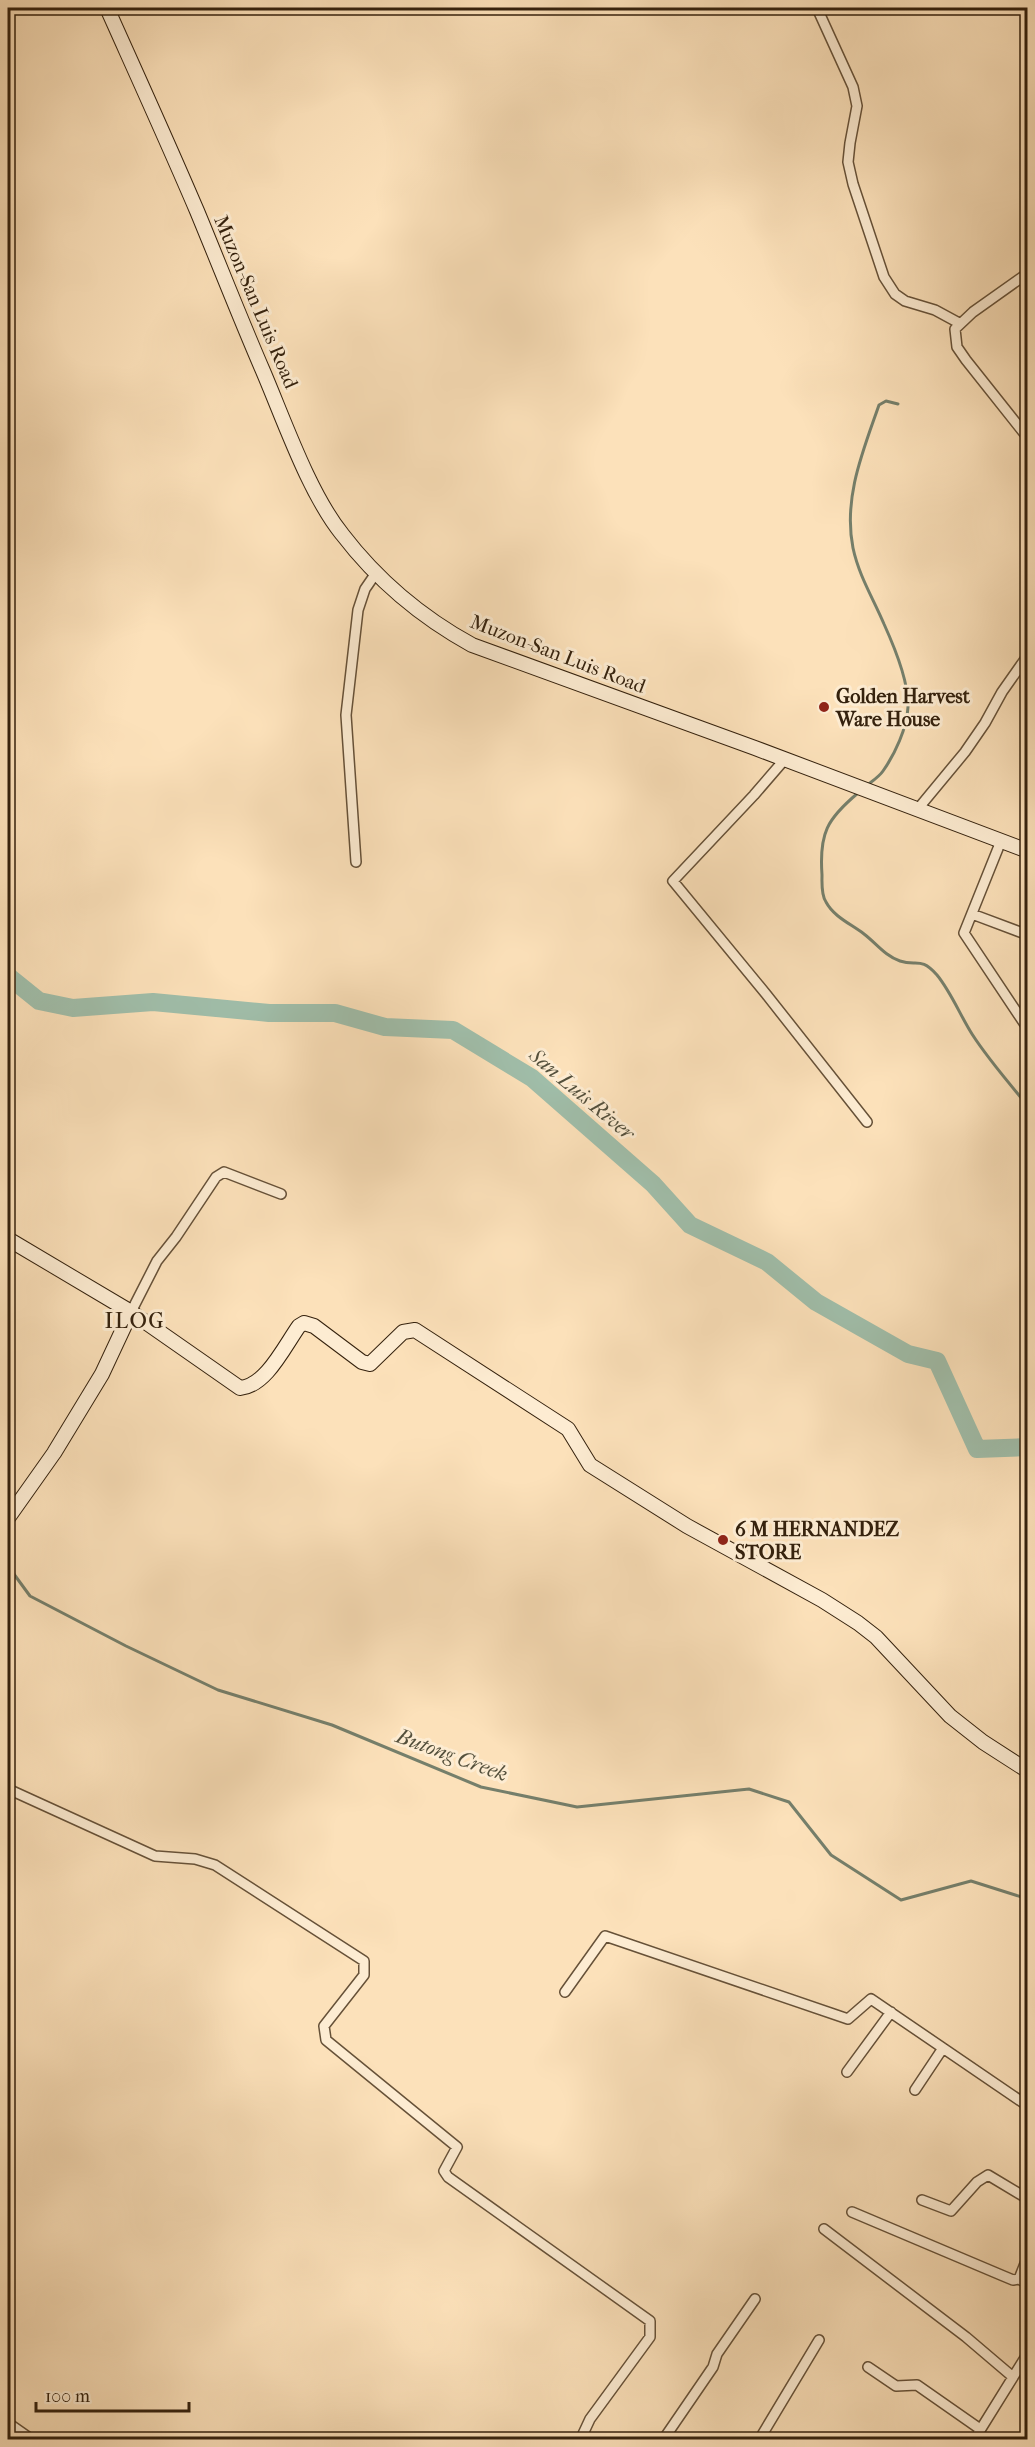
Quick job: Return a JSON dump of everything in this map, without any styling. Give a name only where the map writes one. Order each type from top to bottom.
[{"type":"street","name":"Muzon-San Luis Road","points":[[107,8],[315,489],[342,534],[376,573],[423,616],[472,645],[1028,851]]},
{"type":"street","points":[[817,8],[852,87],[857,106],[850,142],[849,162],[853,184],[884,277],[895,294],[905,301],[935,310],[959,323]]},
{"type":"street","points":[[1028,273],[959,323],[955,329],[957,346],[987,388],[1028,438]]},
{"type":"street","points":[[356,862],[346,715],[358,610],[365,590],[376,573]]},
{"type":"street","points":[[917,810],[965,752],[1028,655]]},
{"type":"street","points":[[784,759],[754,795],[673,881],[867,1122]]},
{"type":"street","points":[[1001,841],[964,933],[1028,1029]]},
{"type":"street","points":[[972,915],[1028,935]]},
{"type":"street","points":[[1015,1011],[1028,1016]]},
{"type":"street","points":[[8,1518],[54,1453],[92,1391],[157,1261],[216,1177],[224,1172],[281,1194]]},
{"type":"street","points":[[8,1239],[131,1312],[240,1388],[251,1387],[261,1380],[299,1326],[304,1323],[314,1326],[362,1362],[370,1364],[403,1332],[416,1330],[568,1430],[590,1465],[687,1526],[822,1600],[858,1623],[876,1637],[950,1716],[983,1742],[1028,1771]]},
{"type":"street","points":[[8,1789],[155,1856],[195,1859],[215,1865],[364,1961],[364,1975],[324,2026],[326,2040],[456,2147],[444,2170],[448,2177],[650,2321],[650,2337],[590,2419],[583,2434],[584,2439]]},
{"type":"street","points":[[565,1992],[605,1936],[848,2019],[871,1999],[1028,2106]]},
{"type":"street","points":[[847,2072],[891,2012]]},
{"type":"street","points":[[915,2090],[943,2048]]},
{"type":"street","points":[[922,2200],[951,2211],[977,2182],[988,2175],[1028,2199]]},
{"type":"street","points":[[852,2212],[1013,2280],[1023,2281],[1028,2256]]},
{"type":"street","points":[[824,2229],[966,2337],[1012,2377]]},
{"type":"street","points":[[663,2439],[713,2367],[717,2354],[755,2299]]},
{"type":"street","points":[[759,2439],[819,2340]]},
{"type":"street","points":[[974,2439],[1028,2353]]},
{"type":"street","points":[[868,2367],[896,2386],[917,2385],[980,2429]]},
{"type":"street","points":[[8,2423],[28,2437],[27,2439]]},
{"type":"waterway","points":[[866,786],[881,773],[896,749],[903,732],[908,697],[896,654],[856,558],[853,548],[851,511],[856,475],[879,405],[886,401],[898,404]]},
{"type":"waterway","points":[[858,793],[832,819],[824,837],[821,860],[824,899],[838,916],[890,956],[906,963],[922,964],[937,975],[978,1043],[1028,1106]]},
{"type":"waterway","name":"San Luis River","points":[[8,976],[39,1001],[73,1008],[153,1002],[269,1013],[335,1013],[385,1027],[453,1030],[532,1078],[653,1184],[690,1225],[767,1262],[816,1302],[908,1354],[937,1361],[977,1449],[1028,1447]]},
{"type":"waterway","name":"Butong Creek","points":[[8,1566],[30,1596],[218,1690],[332,1725],[481,1787],[577,1807],[749,1789],[789,1802],[831,1855],[901,1900],[971,1881],[1028,1899]]},
{"type":"place","name":"Golden Harvest Ware House","points":[[824,707]]},
{"type":"place","name":"6 M HERNANDEZ STORE","points":[[723,1540]]},
{"type":"district","name":"ILOG","points":[[135,1321]]}]
